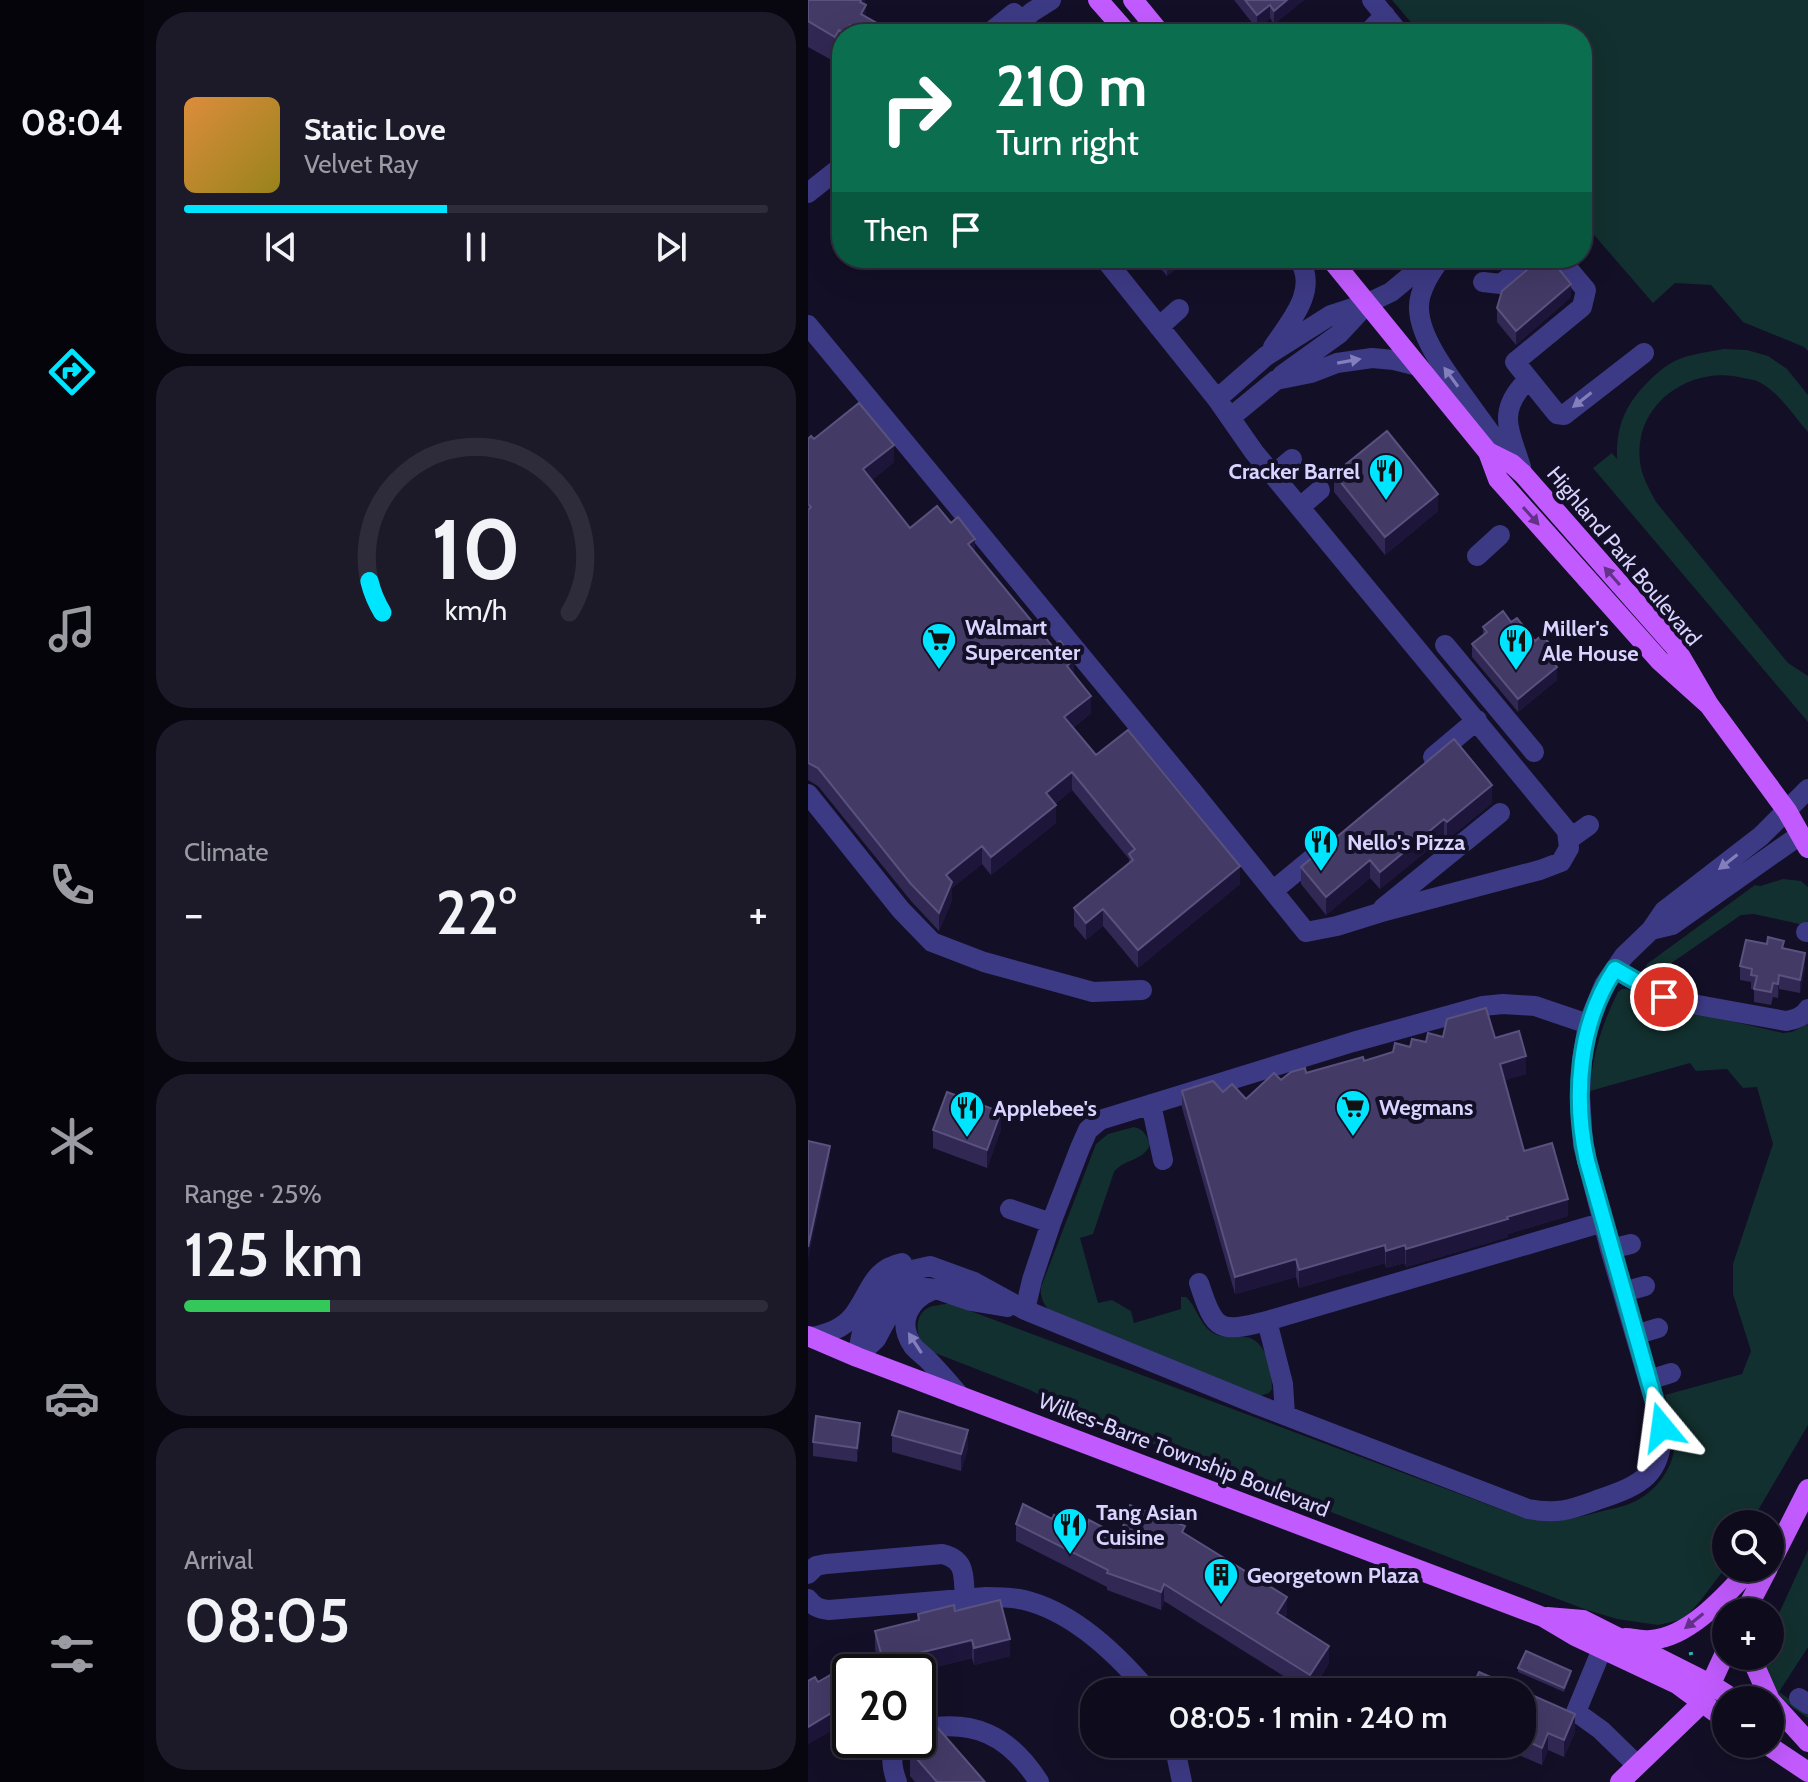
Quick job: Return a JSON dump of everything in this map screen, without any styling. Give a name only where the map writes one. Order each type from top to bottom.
[{"type":"main road","points":[[1098,0],[1119,24]]},
{"type":"main road","points":[[1133,0],[1153,24]]},
{"type":"main road","name":"Highland Park Boulevard","points":[[1338,268],[1488,452],[1498,479],[1660,661],[1709,705]]},
{"type":"main road","name":"Highland Park Boulevard","points":[[1488,452],[1518,469],[1675,647],[1709,705],[1787,811],[1804,842]]},
{"type":"main road","name":"Wilkes-Barre Township Boulevard","points":[[810,1336],[961,1397],[1543,1617],[1575,1636],[1609,1643],[1677,1684],[1712,1695]]},
{"type":"main road","points":[[1784,1537],[1808,1489]]},
{"type":"main road","points":[[1784,1533],[1788,1529]]},
{"type":"main road","points":[[1609,1643],[1651,1640],[1685,1630],[1738,1582]]},
{"type":"main road","points":[[1620,1782],[1706,1694],[1717,1670]]},
{"type":"main road","name":"Wilkes-Barre Township Boulevard","points":[[1706,1694],[1712,1702]]},
{"type":"main road","points":[[1784,1716],[1808,1743]]},
{"type":"main road","points":[[1784,1728],[1808,1743]]},
{"type":"main road","points":[[1784,1756],[1808,1772]]},
{"type":"street","points":[[1003,24],[1031,6],[1051,0]]},
{"type":"street","points":[[1089,0],[1117,24]]},
{"type":"street","points":[[1016,24],[1031,6]]},
{"type":"street","points":[[1378,8],[1392,24]]},
{"type":"street","points":[[808,193],[832,174]]},
{"type":"street","points":[[1112,268],[1300,507],[1534,752]]},
{"type":"street","points":[[1266,356],[1297,313],[1305,291],[1303,268]]},
{"type":"street","points":[[1231,417],[1339,334],[1401,268]]},
{"type":"street","points":[[1217,399],[1266,356],[1331,315],[1391,292],[1420,268]]},
{"type":"street","points":[[1434,268],[1420,296],[1422,325],[1436,356],[1518,469]]},
{"type":"street","points":[[1483,282],[1501,284],[1521,268]]},
{"type":"street","points":[[1567,268],[1586,290],[1582,307],[1515,362],[1521,377],[1557,414],[1564,415],[1644,353]]},
{"type":"street","points":[[1159,327],[1179,309]]},
{"type":"street","points":[[808,325],[1306,932],[1540,870],[1561,862],[1569,848],[1567,831],[1553,801],[1477,720],[1437,651]]},
{"type":"street","points":[[1276,380],[1311,373],[1337,363],[1372,358],[1418,366]]},
{"type":"street","points":[[1518,469],[1506,418],[1521,377]]},
{"type":"street","points":[[1273,475],[1292,459]]},
{"type":"street","points":[[1300,507],[1320,490]]},
{"type":"street","points":[[1477,556],[1500,535]]},
{"type":"street","points":[[1417,770],[1477,720]]},
{"type":"street","points":[[810,1336],[836,1330],[851,1318],[878,1274],[898,1263],[917,1261],[974,1282],[1025,1310],[1528,1509],[1560,1512],[1635,1487],[1652,1470],[1659,1457],[1663,1443],[1662,1427],[1623,1292],[1620,1246],[1606,1209],[1590,1114],[1580,1095],[1588,1024],[1604,985],[1624,956],[1651,930],[1664,911],[1761,836],[1808,789]]},
{"type":"street","points":[[808,794],[901,910],[932,942],[984,962],[1093,992],[1142,990]]},
{"type":"street","points":[[1377,913],[1500,813]]},
{"type":"street","points":[[1568,840],[1589,825]]},
{"type":"street","points":[[1274,890],[1334,840]]},
{"type":"street","points":[[1651,930],[1672,925],[1804,842]]},
{"type":"street","points":[[1615,969],[1664,997],[1698,1005],[1786,1021],[1797,1019],[1808,1009]]},
{"type":"street","points":[[1025,1310],[1051,1223],[1088,1130],[1100,1120],[1353,1042],[1483,1006],[1535,1006],[1588,1024]]},
{"type":"street","points":[[1151,1104],[1163,1160]]},
{"type":"street","points":[[1010,1209],[1051,1223]]},
{"type":"street","points":[[1199,1283],[1212,1317],[1219,1325],[1237,1328],[1267,1321],[1606,1209]]},
{"type":"street","points":[[857,1357],[862,1332],[888,1284],[899,1273],[930,1266]]},
{"type":"street","points":[[1623,1292],[1645,1286]]},
{"type":"street","points":[[857,1357],[876,1339],[896,1302],[906,1291],[916,1287],[1025,1310]]},
{"type":"street","points":[[936,1289],[915,1300],[907,1313],[906,1329],[913,1346],[961,1397]]},
{"type":"street","points":[[1267,1321],[1283,1384],[1285,1415]]},
{"type":"street","points":[[1635,1335],[1658,1328]]},
{"type":"street","points":[[1649,1380],[1671,1373]]},
{"type":"street","points":[[808,1574],[816,1566],[826,1564],[942,1554],[959,1561],[965,1598]]},
{"type":"street","points":[[808,1599],[812,1605],[829,1610],[965,1598],[1007,1597],[1024,1600],[1062,1616],[1100,1643],[1137,1678]]},
{"type":"street","points":[[1609,1643],[1576,1712],[1601,1730],[1637,1765]]},
{"type":"street","points":[[936,1727],[958,1725],[989,1734],[1018,1755],[1039,1782]]},
{"type":"street","points":[[892,1758],[892,1770],[897,1782]]},
{"type":"street","points":[[1177,1758],[1182,1782]]},
{"type":"path","points":[[1686,1656],[1698,1652]]},
{"type":"green space","points":[[1392,0],[1808,0],[1808,351],[1743,322],[1711,285],[1675,283],[1653,303],[1592,233],[1592,24],[1412,24]]},
{"type":"green space","points":[[1724,349],[1747,350],[1768,356],[1787,369],[1808,395],[1808,432],[1781,399],[1761,383],[1726,375],[1709,376],[1677,388],[1652,411],[1640,443],[1641,467],[1656,502],[1788,663],[1808,676],[1808,722],[1593,468],[1612,453],[1617,459],[1618,436],[1624,415],[1635,397],[1656,375],[1680,359]]},
{"type":"green space","points":[[1783,879],[1801,881],[1808,887],[1808,926],[1754,914],[1741,915],[1654,975],[1649,976],[1644,971],[1647,964],[1755,885]]},
{"type":"green space","points":[[1627,989],[1656,1004],[1783,1033],[1808,1024],[1808,1425],[1758,1510],[1712,1510],[1712,1582],[1715,1582],[1681,1620],[1658,1625],[1617,1619],[1584,1609],[1080,1416],[1030,1390],[930,1351],[921,1342],[919,1317],[925,1309],[949,1303],[1521,1517],[1551,1521],[1569,1519],[1622,1507],[1637,1500],[1659,1483],[1672,1459],[1674,1436],[1665,1395],[1742,1374],[1751,1351],[1733,1294],[1733,1264],[1773,1144],[1757,1087],[1743,1088],[1727,1069],[1696,1071],[1690,1063],[1590,1091],[1599,1040],[1618,992]]},
{"type":"green space","points":[[1134,1127],[1145,1133],[1150,1145],[1143,1154],[1114,1172],[1093,1234],[1080,1238],[1098,1303],[1112,1300],[1131,1311],[1134,1323],[1181,1309],[1181,1297],[1186,1297],[1204,1325],[1213,1333],[1224,1337],[1244,1337],[1258,1343],[1267,1357],[1271,1373],[1272,1389],[1269,1393],[1260,1396],[1048,1309],[1043,1302],[1041,1287],[1096,1144],[1108,1134]]},
{"type":"green space","points":[[1808,1550],[1808,1647],[1783,1686],[1775,1686],[1767,1670],[1784,1670],[1784,1602]]},
{"type":"green space","points":[[1784,1695],[1808,1712],[1808,1718],[1789,1705]]},
{"type":"building","points":[[808,0],[861,0],[866,5],[861,14],[878,24],[832,24],[832,35],[808,21]]},
{"type":"building","points":[[1245,0],[1287,0],[1274,11],[1270,5],[1257,15]]},
{"type":"building","points":[[1529,268],[1558,268],[1571,284],[1516,331],[1497,308],[1502,291]]},
{"type":"building","name":"Walmart Supercenter","points":[[859,403],[894,445],[863,469],[910,528],[937,506],[951,523],[958,517],[975,539],[968,544],[1053,647],[1060,641],[1074,659],[1067,666],[1091,696],[1064,717],[1096,755],[1128,730],[1240,866],[1138,950],[1103,909],[1086,923],[1074,908],[1133,860],[1129,854],[1135,849],[1072,772],[1046,793],[1056,805],[991,857],[982,846],[946,875],[952,882],[939,913],[911,884],[818,768],[808,763],[808,510],[811,507],[808,504],[808,439],[811,436],[814,439]]},
{"type":"building","name":"Cracker Barrel","points":[[1387,431],[1438,494],[1385,537],[1334,474]]},
{"type":"building","name":"Miller's Ale House","points":[[1503,611],[1511,622],[1517,618],[1535,641],[1542,635],[1550,644],[1543,649],[1557,667],[1518,699],[1472,644],[1487,632],[1483,627]]},
{"type":"building","points":[[1454,739],[1492,785],[1447,822],[1444,819],[1380,872],[1370,860],[1326,897],[1301,867]]},
{"type":"building","points":[[1768,937],[1784,941],[1782,948],[1805,953],[1800,980],[1779,975],[1778,984],[1773,983],[1771,992],[1754,989],[1757,976],[1751,975],[1752,969],[1740,966],[1746,940],[1767,944]]},
{"type":"building","name":"Wegmans","points":[[1486,1008],[1495,1038],[1519,1031],[1526,1056],[1500,1064],[1524,1151],[1552,1143],[1568,1199],[1406,1249],[1405,1245],[1386,1251],[1385,1245],[1299,1270],[1296,1259],[1235,1277],[1182,1091],[1213,1081],[1223,1092],[1232,1084],[1246,1099],[1274,1073],[1281,1080],[1291,1072],[1305,1068],[1306,1073],[1393,1052],[1395,1043],[1410,1047],[1412,1039],[1426,1042],[1428,1033],[1443,1037],[1447,1019]]},
{"type":"building","points":[[947,1092],[1001,1112],[987,1150],[933,1130]]},
{"type":"building","points":[[808,1141],[830,1146],[808,1247]]},
{"type":"building","points":[[899,1411],[968,1430],[961,1454],[892,1435]]},
{"type":"building","points":[[816,1416],[860,1423],[857,1448],[813,1442]]},
{"type":"building","name":"Georgetown Plaza","points":[[1023,1504],[1052,1519],[1054,1515],[1085,1532],[1089,1520],[1120,1536],[1130,1505],[1185,1526],[1182,1532],[1287,1597],[1277,1613],[1329,1646],[1310,1675],[1164,1584],[1161,1592],[1107,1573],[1108,1570],[1016,1524]]},
{"type":"building","points":[[1000,1600],[1010,1639],[974,1648],[972,1640],[919,1654],[881,1654],[875,1631],[919,1620],[918,1614],[954,1605],[955,1611]]},
{"type":"building","points":[[1526,1651],[1571,1671],[1564,1688],[1518,1668]]},
{"type":"building","points":[[1479,1672],[1493,1678],[1476,1678]]},
{"type":"building","points":[[832,1674],[832,1713],[808,1727],[808,1681],[815,1677],[818,1682]]},
{"type":"building","points":[[1536,1697],[1575,1714],[1564,1740],[1548,1733],[1542,1748],[1536,1745]]},
{"type":"building","points":[[936,1728],[985,1782],[937,1782],[916,1758],[936,1758]]},
{"type":"place","name":"Cracker Barrel","points":[[1386,502]]},
{"type":"place","name":"Walmart Supercenter","points":[[939,671]]},
{"type":"place","name":"Miller's Ale House","points":[[1516,672]]},
{"type":"place","name":"Nello's Pizza","points":[[1321,873]]},
{"type":"place","name":"Wegmans","points":[[1353,1138]]},
{"type":"place","name":"Applebee's","points":[[967,1139]]},
{"type":"place","name":"Tang Asian Cuisine","points":[[1070,1556]]},
{"type":"place","name":"Georgetown Plaza","points":[[1221,1606]]},
{"type":"route","points":[[1662,1427],[1583,1145],[1580,1095],[1588,1024],[1604,985],[1615,969],[1664,997]]}]
